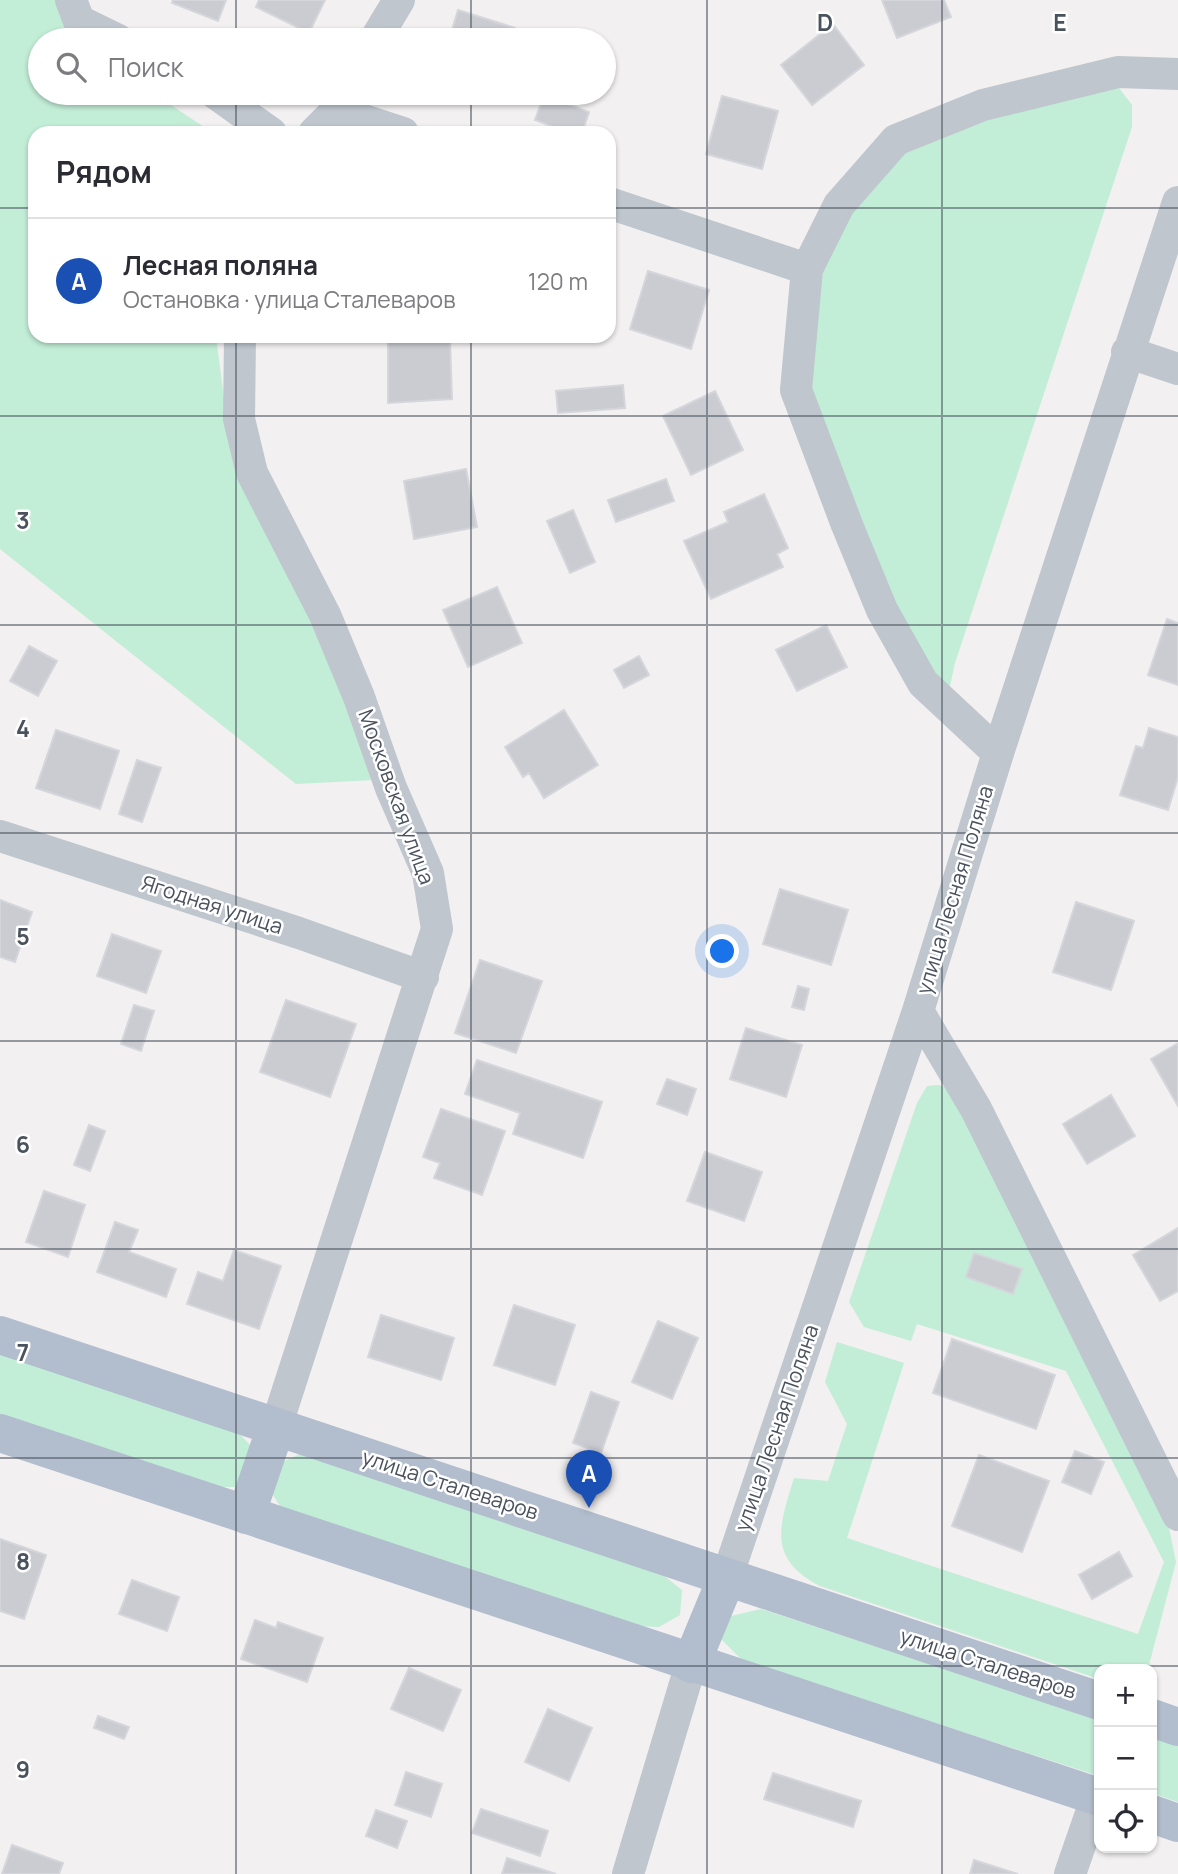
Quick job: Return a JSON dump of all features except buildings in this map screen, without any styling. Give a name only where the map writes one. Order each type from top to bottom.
[{"type":"main road","name":"улица Сталеваров","points":[[0,1335],[1094,1699]]},
{"type":"main road","points":[[246,1515],[276,1427]]},
{"type":"main road","points":[[0,1433],[691,1664],[1094,1795]]},
{"type":"main road","points":[[691,1664],[727,1577]]},
{"type":"main road","points":[[1157,1720],[1178,1727]]},
{"type":"main road","points":[[1157,1816],[1178,1823]]},
{"type":"street","points":[[71,0],[79,21],[93,28]]},
{"type":"street","points":[[382,28],[399,0]]},
{"type":"street","points":[[998,753],[923,683],[881,610],[846,525],[796,390],[807,269],[839,205],[897,140],[983,105],[1118,72],[1178,74]]},
{"type":"street","points":[[232,105],[261,126]]},
{"type":"street","points":[[320,126],[338,105]]},
{"type":"street","points":[[347,105],[389,126]]},
{"type":"street","name":"улица Лесная Поляна","points":[[727,1577],[918,1011],[998,753],[1178,202]]},
{"type":"street","points":[[616,204],[807,269]]},
{"type":"street","name":"Московская улица","points":[[240,343],[239,419],[252,473],[325,615],[359,697],[391,788],[428,873],[437,929],[276,1427]]},
{"type":"street","points":[[1127,352],[1178,369]]},
{"type":"street","name":"Ягодная улица","points":[[0,836],[299,933],[423,977]]},
{"type":"street","points":[[918,1011],[976,1109],[1178,1515]]},
{"type":"street","points":[[628,1874],[691,1664]]},
{"type":"street","points":[[1070,1874],[1094,1807]]},
{"type":"green space","points":[[0,0],[62,0],[75,28],[28,28],[28,105],[171,105],[202,126],[28,126],[28,343],[217,343],[231,453],[327,640],[374,780],[296,784],[0,549]]},
{"type":"green space","points":[[1119,88],[1132,105],[1132,127],[955,663],[950,686],[943,691],[911,644],[849,501],[808,380],[811,308],[833,236],[903,153],[949,131],[1092,89]]},
{"type":"green space","points":[[927,1086],[950,1088],[1167,1518],[1176,1562],[1149,1664],[1094,1664],[1094,1677],[820,1586],[791,1564],[785,1552],[782,1526],[794,1478],[828,1481],[847,1424],[825,1382],[837,1342],[904,1363],[847,1538],[1138,1634],[1164,1562],[1066,1371],[917,1324],[911,1341],[864,1327],[849,1302],[917,1103]]},
{"type":"green space","points":[[0,1350],[233,1427],[253,1448],[237,1487],[204,1487],[0,1419]]},
{"type":"green space","points":[[307,1451],[663,1575],[682,1590],[680,1615],[659,1627],[638,1626],[284,1512],[271,1492],[280,1463]]},
{"type":"green space","points":[[761,1609],[1094,1717],[1094,1774],[743,1661],[721,1639],[731,1616]]},
{"type":"green space","points":[[1157,1738],[1178,1745],[1178,1802],[1157,1795]]},
{"type":"place","name":"Лесная поляна","points":[[589,1508]]}]
